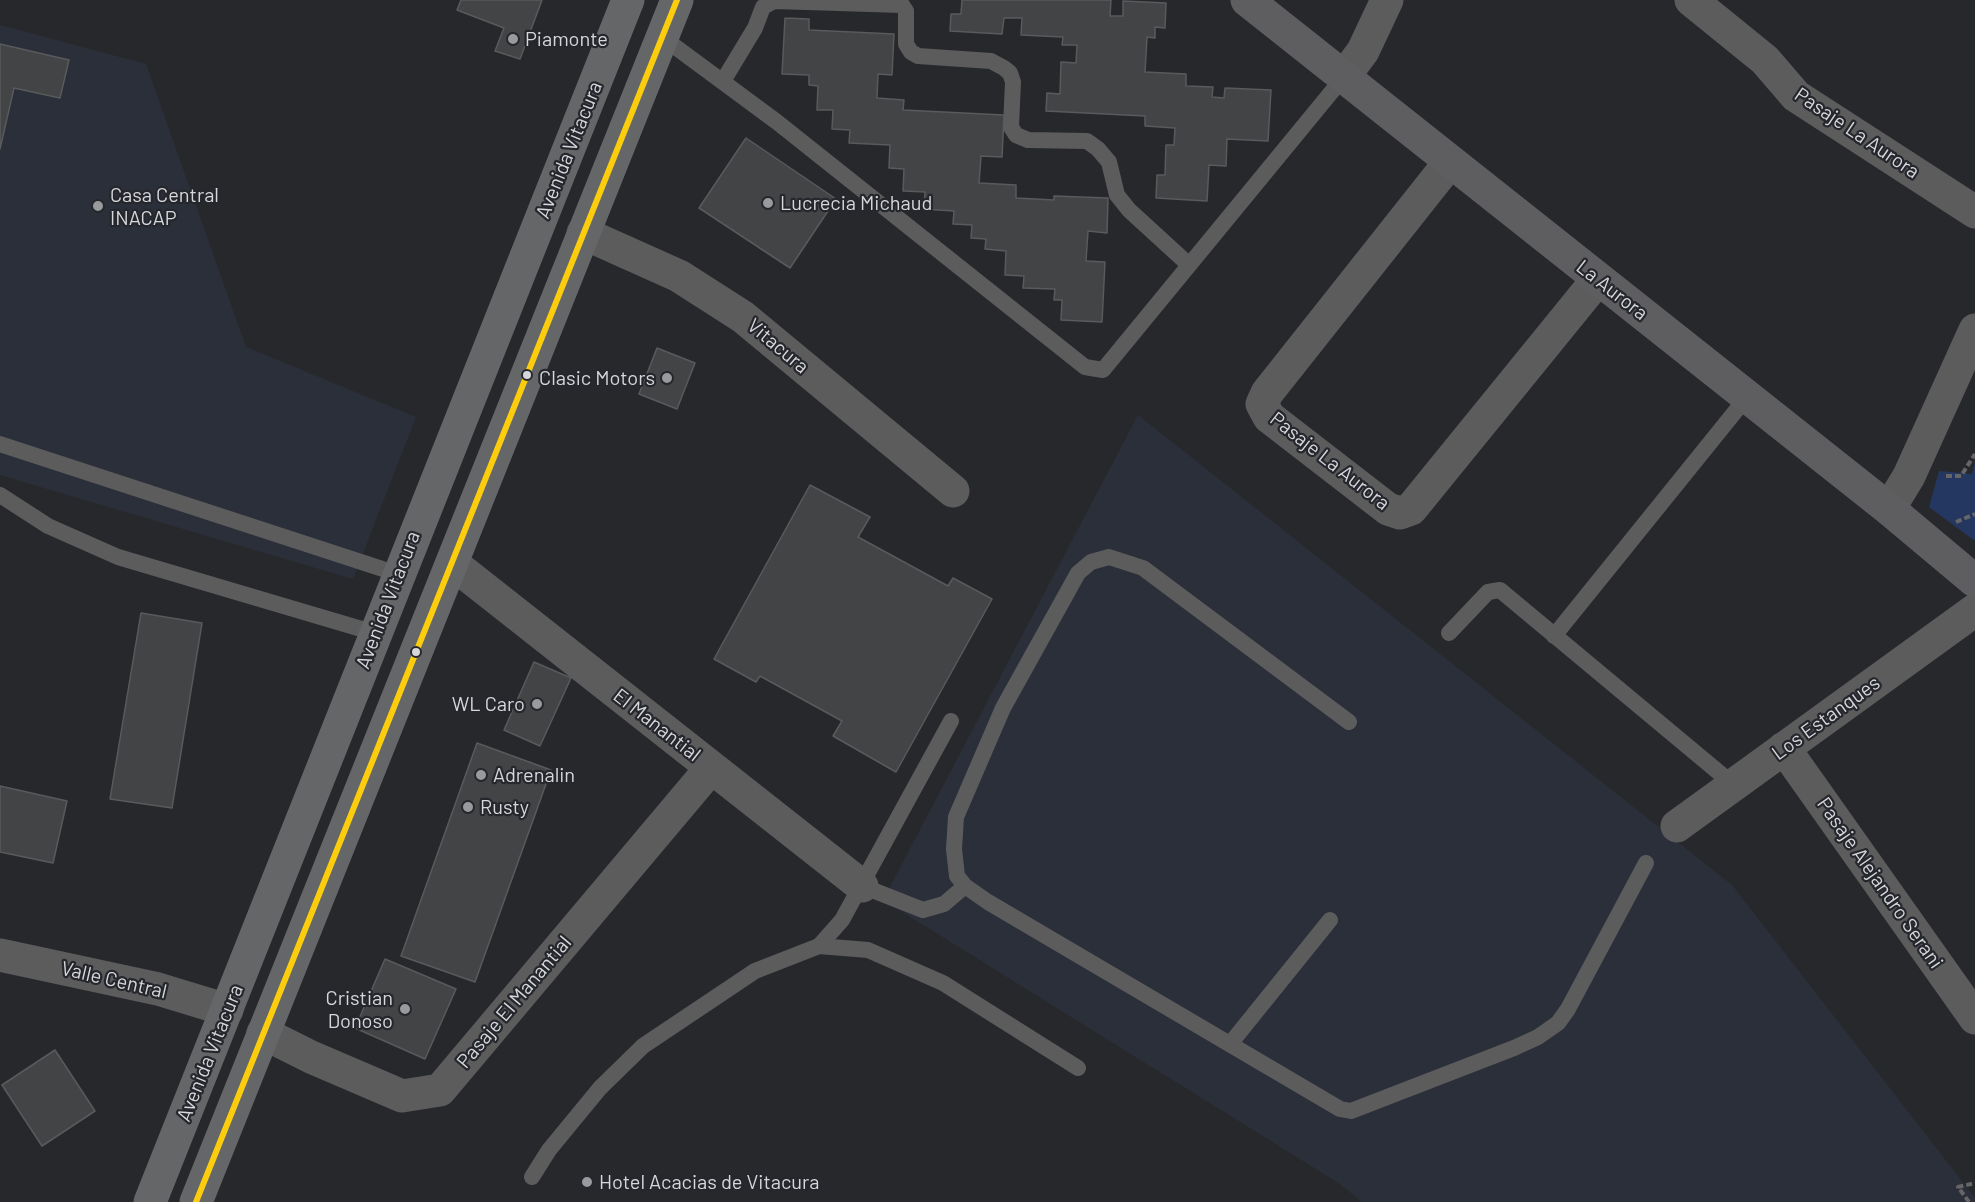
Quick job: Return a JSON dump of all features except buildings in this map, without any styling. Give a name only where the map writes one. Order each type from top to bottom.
[{"type":"main road","name":"Avenida Vitacura","points":[[152,1201],[424,507],[628,0]]},
{"type":"main road","points":[[195,1202],[677,0]]},
{"type":"main road","points":[[424,507],[435,540],[452,563]]},
{"type":"street","name":"La Aurora","points":[[1247,0],[1889,509],[1975,581]]},
{"type":"street","points":[[1343,78],[1364,51],[1387,0]]},
{"type":"street","name":"Pasaje La Aurora","points":[[1690,0],[1764,60],[1796,96],[1975,212]]},
{"type":"street","name":"Pasaje La Aurora","points":[[1450,162],[1267,393],[1263,404],[1269,417],[1388,509],[1400,513],[1411,509],[1598,279]]},
{"type":"street","name":"Vitacura","points":[[583,233],[679,276],[743,317],[953,490]]},
{"type":"street","points":[[1889,509],[1909,476],[1975,330]]},
{"type":"street","name":"El Manantial","points":[[452,563],[862,886]]},
{"type":"street","name":"Los Estanques","points":[[1677,826],[1975,610]]},
{"type":"street","name":"Pasaje Alejandro Serani","points":[[1784,748],[1975,1018]]},
{"type":"street","name":"Pasaje El Manantial","points":[[263,1033],[311,1058],[402,1096],[440,1090],[711,768]]},
{"type":"street","name":"Valle Central","points":[[0,955],[158,989],[227,1010]]},
{"type":"lane","points":[[723,81],[755,28],[764,7],[774,1],[902,5],[906,11],[906,44],[911,52],[918,56],[991,61],[1004,68],[1010,73],[1013,82],[1011,127],[1016,135],[1028,140],[1087,141],[1098,148],[1109,162],[1117,195],[1129,210],[1188,264]]},
{"type":"lane","points":[[662,37],[723,81],[1085,367],[1103,370],[1343,78]]},
{"type":"lane","points":[[1554,636],[1747,397]]},
{"type":"lane","points":[[0,444],[398,574]]},
{"type":"lane","points":[[0,495],[48,526],[118,557],[375,633]]},
{"type":"lane","points":[[1349,722],[1143,568],[1108,557],[1091,562],[1078,573],[1003,708],[956,817],[954,849],[957,876],[965,886],[1340,1109],[1351,1111],[1514,1048],[1551,1028],[1568,1009],[1646,863]]},
{"type":"lane","points":[[1449,633],[1488,592],[1494,589],[1500,590],[1734,785]]},
{"type":"lane","points":[[819,946],[842,920],[862,886],[951,721]]},
{"type":"lane","points":[[862,886],[923,910],[944,904],[965,886]]},
{"type":"lane","points":[[1230,1044],[1330,920]]},
{"type":"lane","points":[[532,1177],[549,1150],[600,1088],[643,1046],[755,971],[819,946],[868,950],[943,984],[1078,1068]]},
{"type":"path","points":[[1948,525],[1975,514]]},
{"type":"path","points":[[1969,1202],[1958,1187],[1975,1183]]},
{"type":"shaded area","name":"Casa Central INACAP","points":[[0,25],[146,64],[246,347],[416,417],[353,579],[0,475]]},
{"type":"shaded area","points":[[1138,415],[1732,885],[1975,1198],[1975,1202],[1362,1202],[1340,1184],[883,900]]},
{"type":"shaded area","points":[[1975,463],[1975,541],[1929,507],[1939,471],[1972,474]]},
{"type":"transit line","points":[[196,1202],[677,0]]},
{"type":"place","name":"Piamonte","points":[[513,39]]},
{"type":"place","name":"Lucrecia Michaud","points":[[768,203]]},
{"type":"place","name":"Casa Central INACAP","points":[[98,206]]},
{"type":"place","name":"Clasic Motors","points":[[667,378]]},
{"type":"place","name":"WL Caro","points":[[537,704]]},
{"type":"place","name":"Adrenalin","points":[[481,775]]},
{"type":"place","name":"Rusty","points":[[468,807]]},
{"type":"place","name":"Cristian Donoso","points":[[405,1009]]},
{"type":"place","name":"Hotel Acacias de Vitacura","points":[[587,1182]]}]
